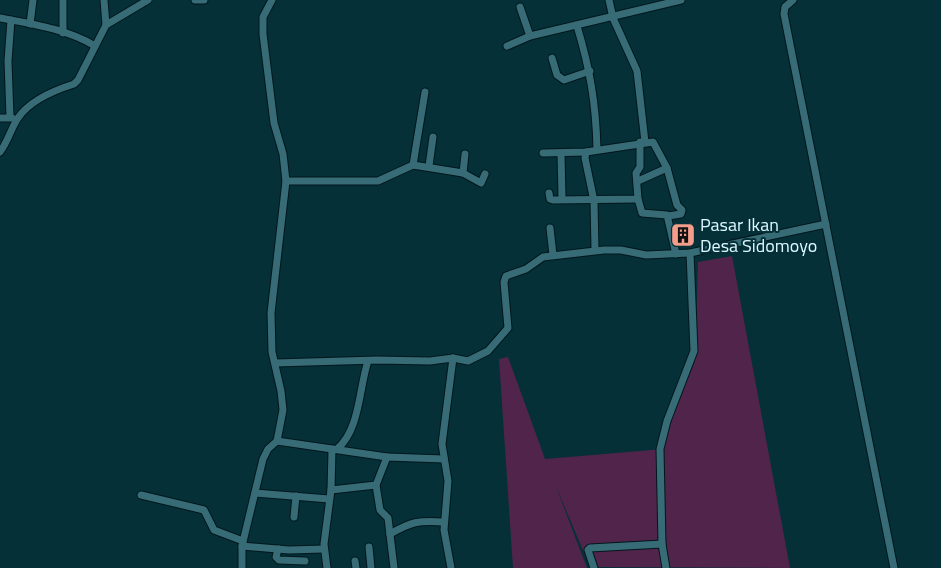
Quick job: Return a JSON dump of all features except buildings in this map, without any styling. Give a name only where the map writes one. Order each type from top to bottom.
[{"type":"street","points":[[30,24],[33,0]]},
{"type":"street","points":[[62,0],[64,33]]},
{"type":"street","points":[[104,0],[106,25]]},
{"type":"street","points":[[0,118],[14,118],[45,96],[74,84],[106,25],[148,0]]},
{"type":"street","points":[[195,0],[204,0]]},
{"type":"street","points":[[242,568],[242,544],[264,454],[278,441],[283,410],[270,333],[286,181],[283,154],[274,123],[263,34],[263,17],[272,1],[263,0]]},
{"type":"street","points":[[543,153],[586,152],[642,142],[656,143],[667,168],[677,203],[682,211],[681,214],[668,216],[664,213],[642,213],[638,199],[636,173],[640,166],[642,142],[637,71],[613,18],[609,0]]},
{"type":"street","points":[[507,46],[530,36],[613,18],[681,0]]},
{"type":"street","points":[[793,0],[784,6],[784,14],[894,568]]},
{"type":"street","points":[[520,7],[530,36]]},
{"type":"street","points":[[0,18],[82,38],[95,46]]},
{"type":"street","points":[[0,152],[10,139],[14,118],[8,61],[11,20]]},
{"type":"street","points":[[577,26],[595,96],[597,149]]},
{"type":"street","points":[[552,58],[557,75],[564,80],[590,71]]},
{"type":"street","points":[[413,165],[425,92]]},
{"type":"street","points":[[430,166],[433,137]]},
{"type":"street","points":[[586,152],[585,158],[594,201],[595,250]]},
{"type":"street","points":[[561,153],[562,198]]},
{"type":"street","points":[[463,173],[465,154]]},
{"type":"street","points":[[286,181],[378,181],[413,165],[430,166],[463,173],[481,183],[485,174]]},
{"type":"street","points":[[638,181],[667,168]]},
{"type":"street","points":[[549,193],[550,199],[562,198],[594,201],[638,199]]},
{"type":"street","points":[[668,216],[676,254]]},
{"type":"street","points":[[275,363],[430,361],[453,358],[468,361],[484,354],[493,347],[508,328],[504,282],[506,276],[526,269],[540,257],[595,250],[621,250],[646,255],[690,253],[826,224]]},
{"type":"street","points":[[550,228],[553,255]]},
{"type":"street","points":[[666,568],[662,544],[660,449],[667,421],[694,351],[690,253]]},
{"type":"street","points":[[451,568],[444,522],[448,481],[442,437],[453,358]]},
{"type":"street","points":[[334,449],[346,441],[351,429],[368,362]]},
{"type":"street","points":[[278,441],[387,457],[444,460]]},
{"type":"street","points":[[327,568],[324,548],[334,449]]},
{"type":"street","points":[[387,457],[376,485],[380,510],[388,518],[394,568]]},
{"type":"street","points":[[331,490],[376,485]]},
{"type":"street","points":[[255,493],[329,499]]},
{"type":"street","points":[[141,495],[204,510],[214,530],[242,544],[278,549],[324,548]]},
{"type":"street","points":[[294,517],[296,496]]},
{"type":"street","points":[[390,534],[408,523],[418,521],[444,522]]},
{"type":"street","points":[[594,568],[588,550],[590,548],[662,544]]},
{"type":"street","points":[[370,547],[370,568]]},
{"type":"street","points":[[278,549],[276,558],[279,560],[305,561]]},
{"type":"shaded area","points":[[732,256],[790,568],[590,567],[555,484],[587,568],[513,568],[499,359],[508,357],[545,459],[664,449],[665,435],[695,361],[698,262]]},
{"type":"place","name":"Pasar Ikan Desa Sidomoyo","points":[[683,235]]}]
